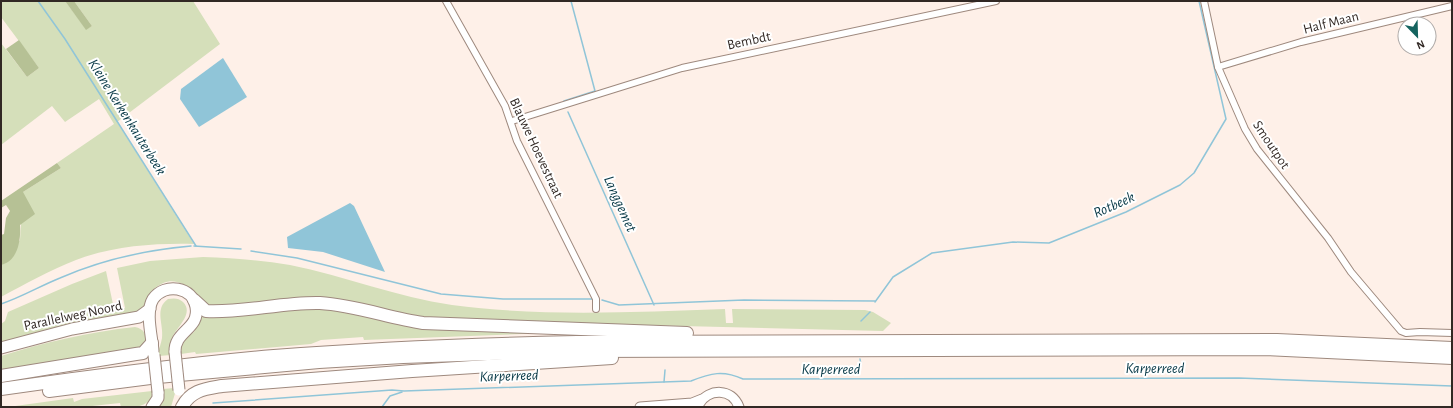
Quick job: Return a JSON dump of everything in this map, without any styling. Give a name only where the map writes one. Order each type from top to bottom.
[{"type":"highway","points":[[152,407],[158,398],[158,392],[150,309],[154,299],[166,290],[181,289],[206,310],[319,303],[347,307],[423,323],[721,335],[733,341]]},
{"type":"highway","points":[[182,407],[175,352],[176,342],[194,321],[197,308],[194,300]]},
{"type":"highway","name":"Parallelweg Noord","points":[[1,348],[72,329],[139,318],[150,309]]},
{"type":"highway","name":"Parallelweg Noord","points":[[1,353],[47,340],[102,328],[139,324],[151,329]]},
{"type":"highway","points":[[1,389],[96,375],[189,364],[336,352],[480,344],[733,341],[1277,340],[1452,348]]},
{"type":"highway","points":[[1,376],[143,353],[153,349]]},
{"type":"highway","points":[[1,398],[158,377],[319,362],[480,354],[676,351],[1266,349],[1452,358]]},
{"type":"highway","points":[[182,407],[185,400],[197,391],[222,386],[507,364],[660,356],[676,351]]},
{"type":"main road","points":[[640,407],[699,403],[713,392],[721,392],[731,396],[741,406]]},
{"type":"street","name":"Blauwe Hoevestraat","points":[[446,1],[505,106],[512,121],[512,128],[517,140],[596,298],[596,309]]},
{"type":"street","name":"Bembdt","points":[[512,121],[682,68],[996,1]]},
{"type":"street","name":"Smoutpot","points":[[1204,1],[1218,68],[1234,108],[1257,149],[1328,238],[1359,282],[1401,331],[1406,333],[1452,333]]},
{"type":"street","name":"Half Maan","points":[[1218,68],[1301,42],[1452,6]]},
{"type":"green space","points":[[1,1],[65,1],[86,29],[92,26],[74,1],[193,1],[220,44],[117,122],[194,244],[134,246],[104,251],[57,268],[1,297],[1,265],[20,240],[23,192],[61,168],[57,163],[114,124],[99,99],[65,122],[52,106],[1,145],[1,43],[27,77],[39,68],[1,17]]},
{"type":"green space","points":[[65,1],[74,1],[92,26],[86,30]]},
{"type":"green space","points":[[19,40],[39,68],[27,77],[6,49]]},
{"type":"green space","points":[[57,163],[61,168],[23,192],[35,214],[20,225],[19,243],[15,255],[7,263],[1,265],[1,235],[4,234],[6,218],[10,211],[6,205],[1,208],[1,201]]},
{"type":"green space","points":[[203,257],[290,265],[411,297],[452,305],[486,309],[588,313],[725,309],[726,323],[733,323],[732,309],[865,310],[873,312],[891,323],[883,331],[437,320],[374,309],[209,306],[191,289],[177,282],[170,281],[153,290],[141,312],[1,345],[1,324],[5,321],[8,312],[72,284],[106,271],[114,309],[125,308],[117,268],[150,261]]},
{"type":"green space","points":[[172,298],[180,300],[186,306],[187,311],[184,319],[172,338],[171,355],[159,356],[157,354],[162,338],[160,312],[161,307],[168,299]]},
{"type":"green space","points":[[303,307],[576,332],[364,340],[363,337],[321,340],[311,344],[196,354],[195,352],[181,354],[180,352],[182,341],[194,332],[202,315]]},
{"type":"green space","points":[[135,327],[142,330],[146,336],[147,341],[142,348],[1,371],[1,356],[67,338]]},
{"type":"green space","points":[[174,388],[176,390],[171,407],[159,407],[162,402],[163,389]]},
{"type":"green space","points":[[152,391],[154,394],[148,402],[136,407],[121,407],[120,403],[83,407],[8,407],[73,398],[74,402],[82,399]]},
{"type":"water","points":[[223,58],[247,97],[199,127],[180,99],[181,89]]},
{"type":"water","points":[[350,203],[354,206],[385,272],[323,252],[288,248],[287,237]]},
{"type":"waterway","name":"Kleine Kerkenkauterbeek","points":[[38,1],[65,39],[196,246]]},
{"type":"waterway","name":"Langgemet","points":[[564,101],[595,91],[571,1]]},
{"type":"waterway","name":"Rotbeek","points":[[875,302],[893,277],[932,253],[1013,242],[1049,243],[1126,212],[1180,185],[1194,173],[1226,119],[1199,1]]},
{"type":"waterway","name":"Langgemet","points":[[568,112],[654,305]]},
{"type":"waterway","points":[[1,304],[91,266],[141,253],[191,246]]},
{"type":"waterway","points":[[194,246],[241,249]]},
{"type":"waterway","points":[[251,251],[297,258],[441,294],[503,299],[592,299]]},
{"type":"waterway","points":[[602,300],[619,305],[744,300],[875,301]]},
{"type":"waterway","name":"Rotbeek","points":[[861,321],[870,312]]},
{"type":"waterway","name":"Rotbeek","points":[[860,359],[861,365]]},
{"type":"waterway","name":"Langgemet","points":[[664,382],[665,370]]},
{"type":"waterway","name":"Karperreed","points":[[213,403],[392,390],[404,391],[691,381],[711,374],[729,374],[743,379],[1239,378],[1452,386]]},
{"type":"waterway","points":[[382,407],[390,396],[402,392]]}]
